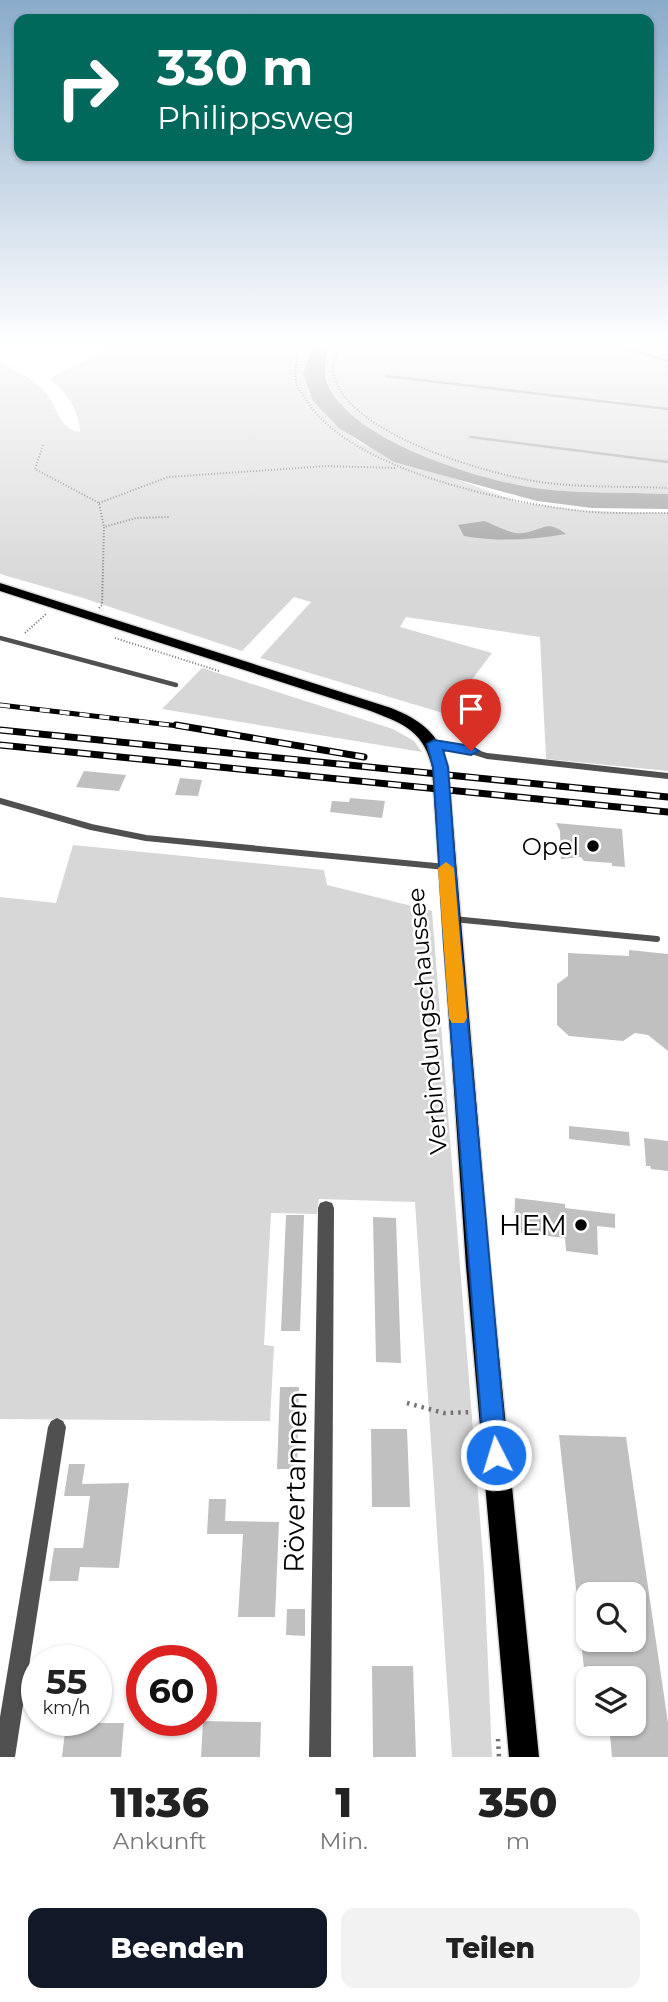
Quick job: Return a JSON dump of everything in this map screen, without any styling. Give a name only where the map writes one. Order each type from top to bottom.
[{"type":"main road","points":[[0,587],[373,707],[411,723],[423,731],[434,744]]},
{"type":"main road","name":"Verbindungschaussee","points":[[434,744],[440,767],[478,1266],[524,1757]]},
{"type":"street","name":"Rövertannen","points":[[320,1757],[326,1208]]},
{"type":"street","points":[[4,1757],[57,1427]]},
{"type":"lane","points":[[0,638],[176,685]]},
{"type":"lane","points":[[434,744],[455,746],[487,756],[668,776]]},
{"type":"lane","points":[[0,801],[91,827],[146,838],[446,867]]},
{"type":"lane","points":[[450,918],[657,939]]},
{"type":"path","points":[[330,428],[353,445],[399,468],[518,502],[582,511],[668,513]]},
{"type":"path","points":[[386,428],[418,447],[466,466],[538,482],[595,487],[668,488]]},
{"type":"path","points":[[43,445],[35,469],[99,503],[168,477],[328,466],[399,468]]},
{"type":"path","points":[[92,616],[102,605],[104,527],[99,503]]},
{"type":"path","points":[[104,527],[114,522],[170,517]]},
{"type":"path","points":[[15,642],[56,605]]},
{"type":"path","points":[[407,1404],[444,1413],[479,1412]]},
{"type":"shaded area","points":[[0,428],[69,428],[80,432],[79,428],[340,428],[364,445],[518,502],[582,511],[668,513],[668,771],[546,759],[540,637],[406,617],[400,627],[492,653],[446,714],[260,658],[311,602],[294,597],[242,651],[80,597],[0,574]]},
{"type":"shaded area","points":[[339,428],[371,428],[419,454],[511,484],[552,490],[668,494],[668,509],[592,508],[537,501],[394,462]]},
{"type":"shaded area","points":[[371,428],[668,428],[668,494],[552,490],[511,484],[451,466],[388,439]]},
{"type":"shaded area","points":[[484,521],[514,533],[530,532],[549,526],[566,534],[528,539],[490,539],[464,536],[458,525]]},
{"type":"shaded area","points":[[202,668],[393,729],[414,741],[422,752],[162,709]]},
{"type":"shaded area","points":[[73,845],[324,870],[327,885],[432,911],[484,1570],[492,1757],[452,1757],[415,1202],[319,1199],[317,1214],[271,1213],[264,1345],[274,1346],[270,1421],[0,1419],[0,897],[56,903]]},
{"type":"building","points":[[84,771],[126,775],[119,791],[76,787]]},
{"type":"building","points":[[180,778],[202,780],[198,796],[175,795]]},
{"type":"building","points":[[350,798],[385,801],[382,818],[330,812],[332,801],[349,802]]},
{"type":"building","name":"Opel","points":[[556,823],[622,829],[625,867],[584,861],[581,857],[561,859],[560,831]]},
{"type":"building","points":[[629,950],[668,954],[668,1051],[648,1035],[635,1033],[623,1041],[569,1036],[557,1025],[557,984],[568,976],[568,953],[629,956]]},
{"type":"building","points":[[569,1126],[629,1132],[630,1146],[569,1139]]},
{"type":"building","points":[[644,1138],[668,1141],[668,1171],[646,1166]]},
{"type":"building","points":[[515,1198],[615,1214],[615,1228],[597,1226],[598,1255],[566,1251],[565,1238],[514,1232]]},
{"type":"building","points":[[286,1215],[304,1215],[300,1331],[281,1331]]},
{"type":"building","points":[[373,1217],[396,1218],[401,1363],[376,1362]]},
{"type":"building","points":[[280,1387],[299,1387],[297,1469],[277,1469]]},
{"type":"building","points":[[371,1429],[407,1429],[410,1507],[372,1507]]},
{"type":"building","points":[[559,1435],[626,1437],[668,1723],[668,1757],[612,1757],[610,1736],[646,1736],[646,1666],[584,1666],[582,1652],[646,1652],[646,1582],[576,1582],[576,1589]]},
{"type":"building","points":[[69,1464],[85,1464],[82,1484],[129,1483],[119,1568],[80,1567],[78,1581],[49,1581],[54,1548],[83,1548],[90,1496],[64,1496]]},
{"type":"building","points":[[209,1499],[226,1499],[225,1521],[279,1522],[275,1617],[238,1617],[243,1534],[207,1534]]},
{"type":"building","points":[[287,1609],[305,1609],[305,1636],[286,1635]]},
{"type":"building","points":[[372,1666],[413,1666],[416,1757],[373,1757]]},
{"type":"building","points":[[217,1721],[261,1722],[260,1757],[201,1757],[202,1736],[217,1736]]},
{"type":"building","points":[[112,1723],[124,1723],[121,1757],[62,1757],[64,1736],[112,1736]]},
{"type":"waterway","points":[[470,437],[668,462]]},
{"type":"railway","points":[[0,705],[187,727]]},
{"type":"railway","points":[[176,725],[364,757]]},
{"type":"railway","points":[[0,730],[668,797]]},
{"type":"railway","points":[[0,745],[668,812]]},
{"type":"slow traffic","points":[[446,868],[458,1018]]},
{"type":"place","name":"Opel","points":[[593,846]]},
{"type":"place","name":"HEM","points":[[581,1225]]},
{"type":"route","points":[[471,751],[434,744],[440,767],[478,1266],[496,1455]]}]
